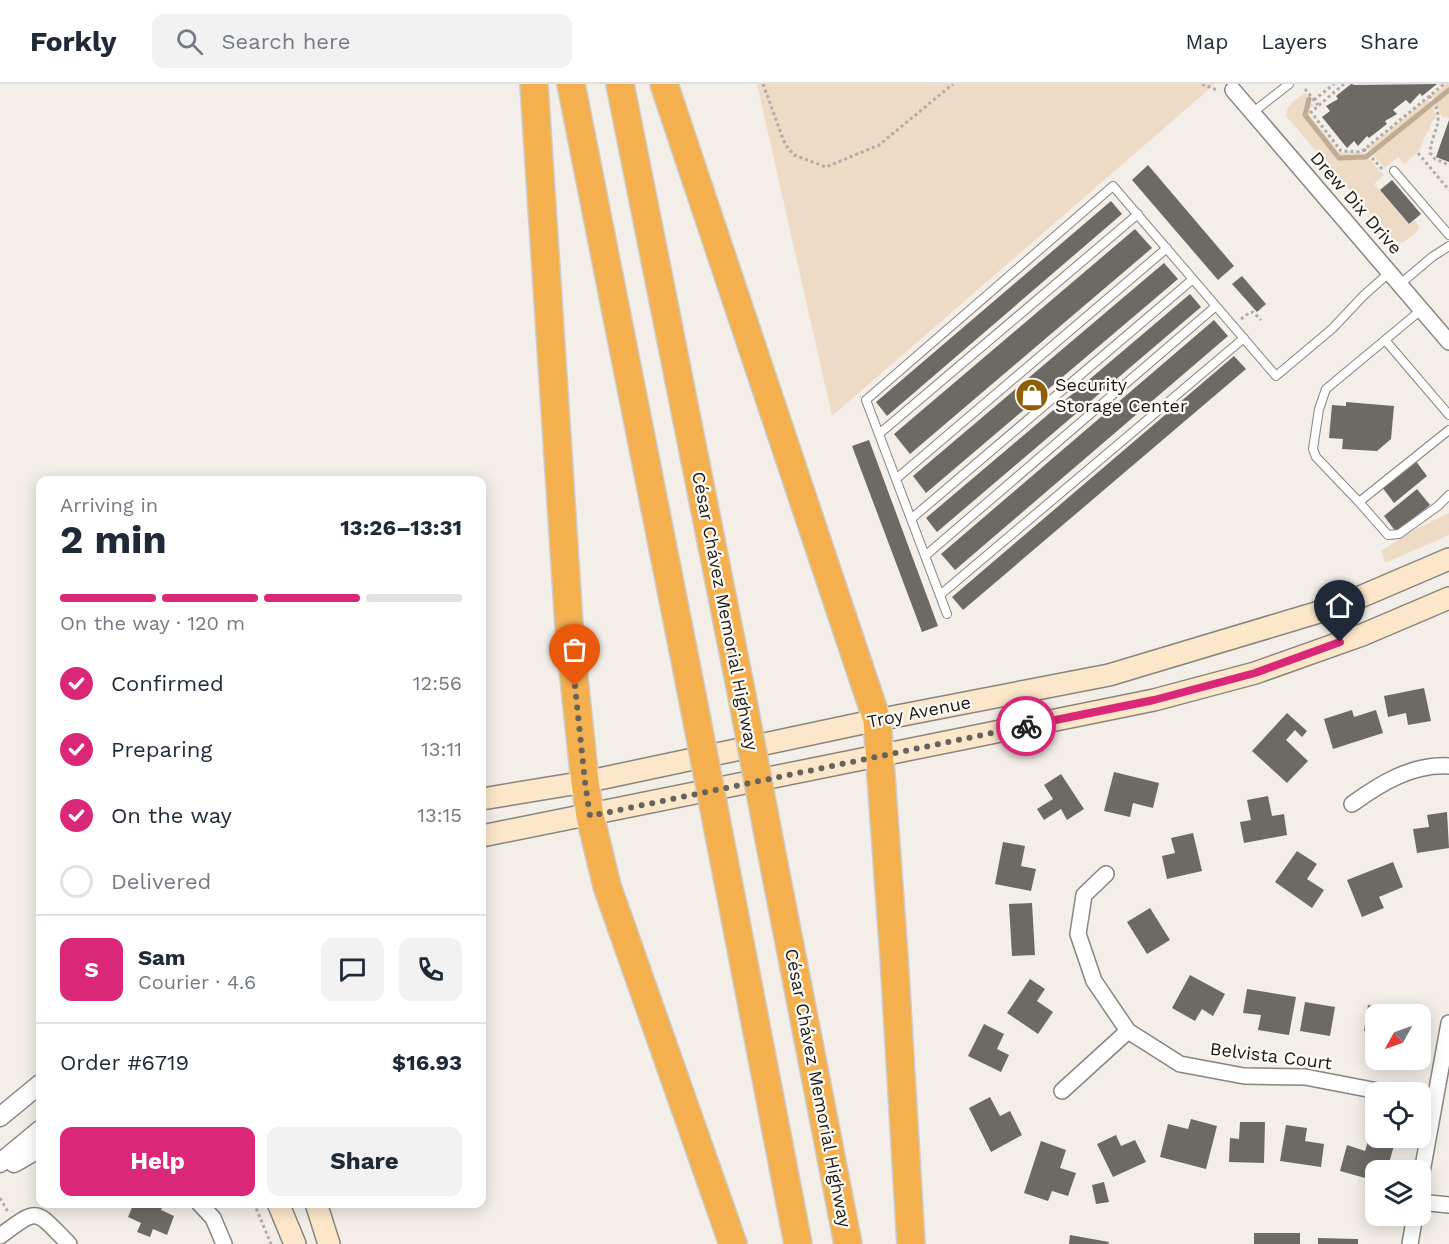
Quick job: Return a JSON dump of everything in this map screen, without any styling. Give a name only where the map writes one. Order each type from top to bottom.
[{"type":"highway","points":[[534,84],[570,640],[590,816],[607,886],[733,1244]]},
{"type":"highway","points":[[571,84],[798,1244]]},
{"type":"highway","name":"César Chávez Memorial Highway","points":[[621,84],[848,1244]]},
{"type":"highway","points":[[664,84],[877,720],[911,1244]]},
{"type":"main road","name":"Troy Avenue","points":[[486,798],[585,782],[877,720],[1108,675],[1339,606],[1449,559]]},
{"type":"main road","name":"Troy Avenue","points":[[486,835],[1154,700],[1255,673],[1362,635],[1449,598]]},
{"type":"main road","points":[[280,1208],[295,1244]]},
{"type":"main road","points":[[318,1208],[329,1244]]},
{"type":"street","name":"Drew Dix Drive","points":[[1233,90],[1449,342]]},
{"type":"street","points":[[1352,804],[1372,789],[1396,776],[1416,769],[1449,766]]},
{"type":"street","name":"Belvista Court","points":[[1106,874],[1084,895],[1078,934],[1094,981],[1128,1031],[1180,1064],[1244,1076],[1305,1077],[1365,1089]]},
{"type":"street","points":[[1431,1090],[1447,1048],[1449,1023]]},
{"type":"street","points":[[1062,1091],[1128,1031]]},
{"type":"street","points":[[0,1117],[36,1086]]},
{"type":"street","points":[[0,1163],[36,1133]]},
{"type":"street","points":[[0,1172],[36,1150]]},
{"type":"street","points":[[1431,1203],[1449,1205]]},
{"type":"street","points":[[204,1208],[213,1218],[224,1244]]},
{"type":"street","points":[[0,1236],[24,1219],[34,1215],[41,1216],[69,1244]]},
{"type":"street","points":[[1410,1244],[1413,1226]]},
{"type":"lane","points":[[1252,113],[1289,84]]},
{"type":"lane","points":[[1394,171],[1449,235]]},
{"type":"lane","points":[[946,614],[866,400],[1113,186],[1276,376],[1333,328],[1363,296],[1449,246]]},
{"type":"lane","points":[[879,434],[1138,214]]},
{"type":"lane","points":[[896,479],[1167,248]]},
{"type":"lane","points":[[911,519],[1193,279]]},
{"type":"lane","points":[[925,556],[1216,306]]},
{"type":"lane","points":[[1421,309],[1326,389],[1319,409],[1313,449],[1316,457],[1388,535],[1399,534],[1438,506],[1449,495]]},
{"type":"lane","points":[[940,595],[1244,338]]},
{"type":"lane","points":[[1385,340],[1449,415]]},
{"type":"lane","points":[[1359,502],[1449,430]]},
{"type":"path","points":[[763,84],[785,144],[794,155],[826,167],[879,146],[953,84]]},
{"type":"path","points":[[1314,100],[1334,84]]},
{"type":"path","points":[[1344,84],[1312,109],[1312,114],[1341,152],[1366,151],[1444,84]]},
{"type":"path","points":[[1305,89],[1318,105]]},
{"type":"path","points":[[1430,98],[1439,117],[1430,153],[1436,159],[1449,165]]},
{"type":"path","points":[[1366,151],[1371,157]]},
{"type":"path","points":[[1418,153],[1449,190]]},
{"type":"path","points":[[1233,326],[1249,313],[1256,314],[1261,320]]},
{"type":"path","points":[[0,1198],[10,1214]]},
{"type":"path","points":[[256,1208],[271,1244]]},
{"type":"shaded area","points":[[757,84],[1215,84],[832,416]]},
{"type":"shaded area","points":[[1449,84],[1449,118],[1442,117],[1432,96]]},
{"type":"shaded area","points":[[1305,93],[1314,105],[1309,115],[1340,153],[1363,152],[1384,175],[1374,184],[1409,225],[1415,220],[1419,227],[1418,230],[1402,243],[1392,239],[1286,116],[1290,105]]},
{"type":"shaded area","points":[[1427,99],[1437,118],[1433,120],[1420,150],[1404,164],[1398,157],[1385,168],[1367,148]]},
{"type":"shaded area","points":[[1449,513],[1449,535],[1385,563],[1381,551],[1416,529]]},
{"type":"building","points":[[1351,84],[1437,84],[1422,96],[1420,93],[1410,104],[1406,100],[1393,110],[1397,114],[1385,121],[1387,124],[1369,138],[1367,136],[1358,146],[1354,141],[1347,148],[1322,117],[1330,111],[1326,106],[1338,99],[1336,96]]},
{"type":"building","points":[[1449,120],[1449,162],[1436,157]]},
{"type":"building","points":[[1148,165],[1234,266],[1218,280],[1132,180]]},
{"type":"building","points":[[1392,180],[1421,214],[1409,224],[1380,190]]},
{"type":"building","points":[[1111,201],[1122,214],[887,416],[876,402]]},
{"type":"building","points":[[1135,229],[1152,248],[910,454],[894,434]]},
{"type":"building","points":[[1164,263],[1178,279],[926,493],[913,476]]},
{"type":"building","points":[[1242,276],[1266,304],[1257,312],[1232,284]]},
{"type":"building","points":[[1190,294],[1201,307],[937,532],[926,518]]},
{"type":"building","points":[[1214,320],[1228,336],[955,570],[941,554]]},
{"type":"building","points":[[1234,356],[1246,369],[963,610],[952,597]]},
{"type":"building","points":[[1346,402],[1394,406],[1391,439],[1377,451],[1342,449],[1343,439],[1329,438],[1332,405],[1346,406]]},
{"type":"building","points":[[869,440],[938,626],[922,632],[852,446]]},
{"type":"building","points":[[1415,460],[1427,476],[1394,503],[1382,487]]},
{"type":"building","points":[[1417,489],[1430,505],[1396,532],[1384,516]]},
{"type":"building","points":[[1424,688],[1431,721],[1408,725],[1406,713],[1388,717],[1384,696]]},
{"type":"building","points":[[1352,710],[1354,717],[1376,710],[1383,733],[1333,749],[1324,719]]},
{"type":"building","points":[[1287,713],[1307,731],[1302,737],[1295,730],[1286,740],[1308,761],[1287,783],[1252,751]]},
{"type":"building","points":[[1114,772],[1159,783],[1153,808],[1133,803],[1130,817],[1104,811]]},
{"type":"building","points":[[1061,774],[1084,809],[1067,820],[1061,809],[1044,820],[1037,809],[1053,799],[1044,785]]},
{"type":"building","points":[[1268,796],[1272,816],[1284,814],[1287,835],[1244,843],[1240,822],[1251,820],[1247,800]]},
{"type":"building","points":[[1447,812],[1449,848],[1417,853],[1413,829],[1429,827],[1427,815]]},
{"type":"building","points":[[1193,833],[1202,871],[1167,879],[1162,856],[1175,853],[1171,838]]},
{"type":"building","points":[[1003,842],[1025,846],[1021,866],[1036,869],[1031,891],[995,884]]},
{"type":"building","points":[[1297,851],[1317,864],[1307,879],[1324,890],[1312,908],[1275,882]]},
{"type":"building","points":[[1393,862],[1403,887],[1379,897],[1384,908],[1362,917],[1347,880]]},
{"type":"building","points":[[1032,903],[1035,955],[1012,956],[1009,904]]},
{"type":"building","points":[[1150,908],[1170,940],[1147,954],[1127,922]]},
{"type":"building","points":[[1190,975],[1225,994],[1213,1016],[1202,1009],[1195,1021],[1172,1008]]},
{"type":"building","points":[[1030,979],[1045,989],[1037,1001],[1053,1012],[1038,1034],[1007,1013]]},
{"type":"building","points":[[1247,989],[1296,997],[1289,1035],[1258,1030],[1261,1015],[1243,1013]]},
{"type":"building","points":[[1305,1002],[1335,1007],[1330,1036],[1300,1031]]},
{"type":"building","points":[[984,1024],[1004,1034],[997,1049],[1009,1055],[1001,1072],[968,1056]]},
{"type":"building","points":[[990,1097],[1000,1116],[1010,1111],[1022,1135],[991,1152],[969,1108]]},
{"type":"building","points":[[1191,1119],[1217,1126],[1206,1169],[1160,1157],[1168,1124],[1188,1129]]},
{"type":"building","points":[[1240,1122],[1265,1122],[1264,1163],[1229,1162],[1230,1138],[1239,1139]]},
{"type":"building","points":[[1286,1125],[1307,1128],[1305,1141],[1324,1144],[1321,1167],[1280,1161]]},
{"type":"building","points":[[1116,1135],[1121,1146],[1135,1140],[1146,1162],[1113,1177],[1097,1144]]},
{"type":"building","points":[[1041,1141],[1066,1150],[1060,1168],[1076,1173],[1068,1196],[1052,1191],[1048,1201],[1024,1193]]},
{"type":"building","points":[[1347,1145],[1365,1151],[1366,1148],[1393,1148],[1390,1160],[1365,1160],[1365,1178],[1340,1171]]},
{"type":"building","points":[[1104,1182],[1109,1202],[1096,1204],[1092,1185]]},
{"type":"building","points":[[132,1208],[162,1208],[161,1210],[174,1216],[167,1235],[153,1229],[150,1237],[137,1232],[141,1223],[128,1217]]},
{"type":"building","points":[[1254,1233],[1300,1233],[1300,1244],[1254,1244]]},
{"type":"building","points":[[1070,1235],[1109,1242],[1108,1244],[1069,1244]]},
{"type":"building","points":[[1318,1238],[1358,1239],[1358,1244],[1318,1244]]},
{"type":"waterway","points":[[1309,99],[1305,115],[1339,158],[1366,157],[1449,90]]},
{"type":"way so far","points":[[575,686],[590,816],[1026,726]]},
{"type":"place","name":"Security Storage Center","points":[[1032,395]]},
{"type":"route","points":[[1026,726],[1154,700],[1255,673],[1340,642]]}]
